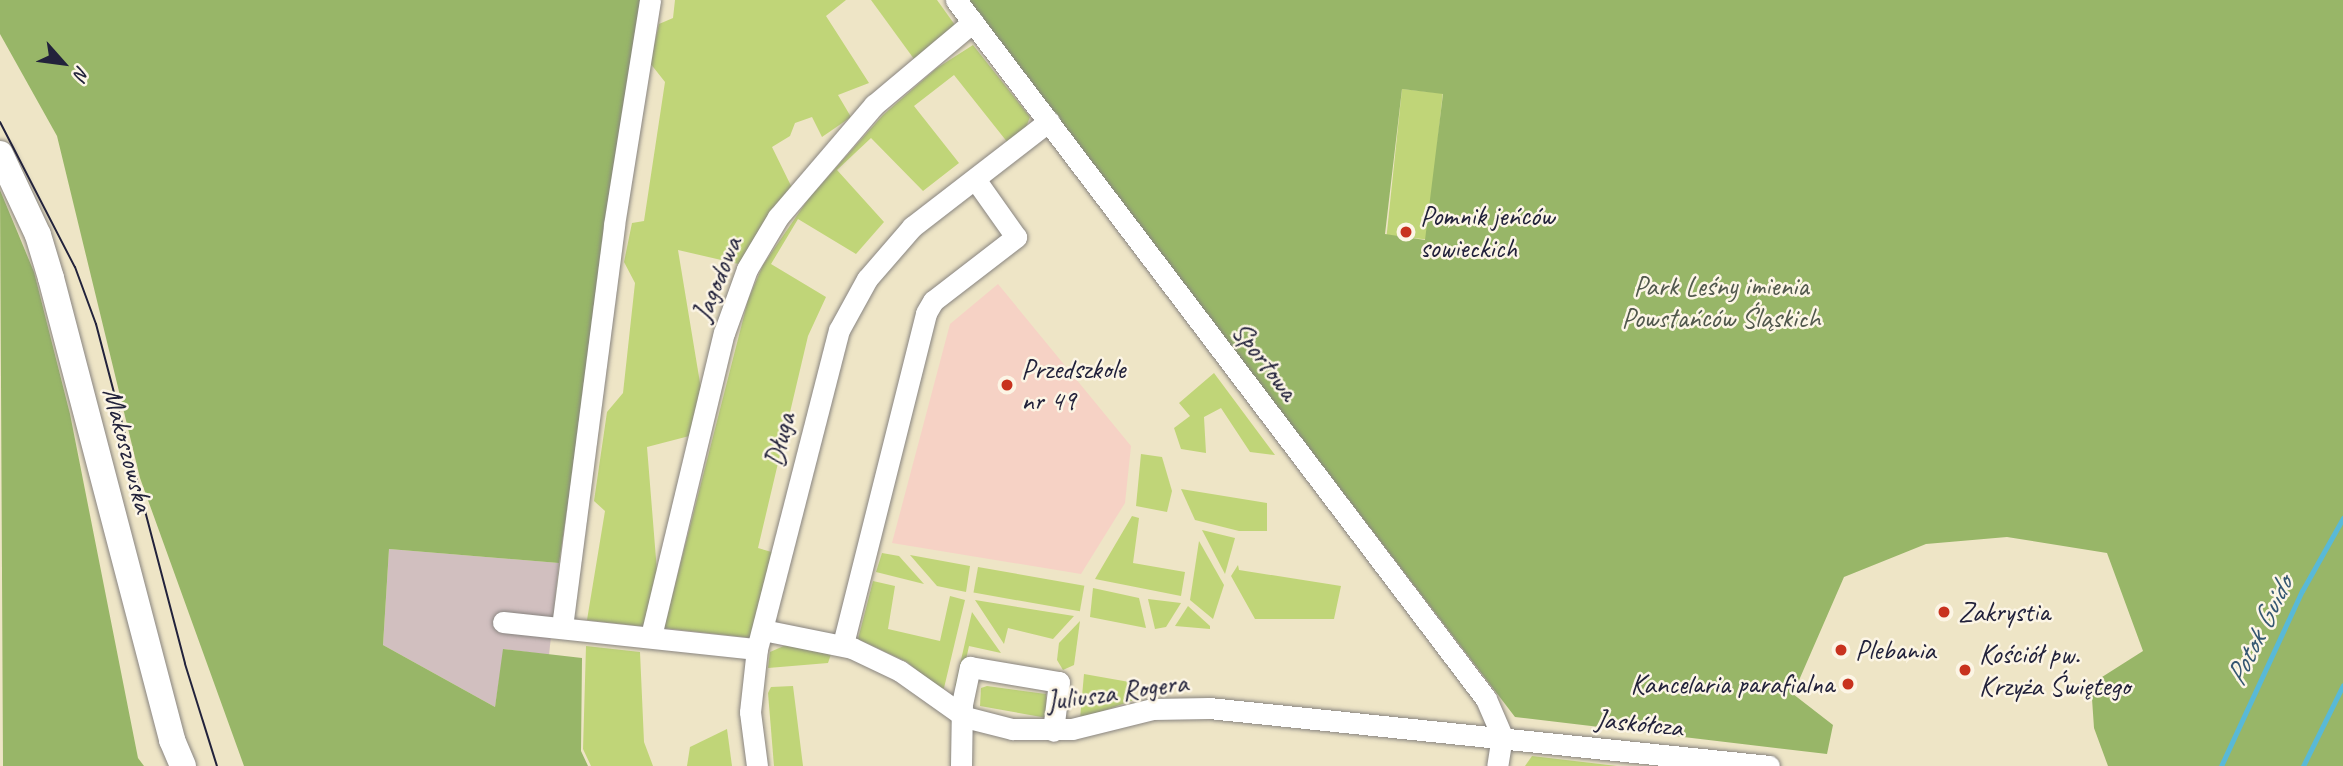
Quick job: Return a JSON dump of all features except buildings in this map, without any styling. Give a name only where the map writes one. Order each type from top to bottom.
[{"type":"main road","name":"Makoszowska","points":[[0,154],[38,235],[51,278],[172,740],[183,766]]},
{"type":"street","points":[[562,627],[614,225],[650,0]]},
{"type":"street","name":"Sportowa","points":[[956,0],[1486,699],[1502,736]]},
{"type":"street","name":"Jagodowa","points":[[651,636],[724,332],[747,269],[778,218],[874,105],[974,22]]},
{"type":"street","name":"Długa","points":[[757,766],[750,712],[760,640],[838,330],[867,279],[896,244],[1049,121]]},
{"type":"street","points":[[843,644],[926,313],[933,300],[1016,237],[975,179]]},
{"type":"street","name":"Juliusza Rogera","points":[[503,622],[651,636],[843,644],[900,671],[964,717],[1012,729],[1054,731],[1142,711],[1181,707],[1502,736]]},
{"type":"street","points":[[961,766],[964,717],[962,704],[970,667],[1059,682],[1054,731]]},
{"type":"street","points":[[1497,766],[1502,736]]},
{"type":"street","name":"Jaskółcza","points":[[1502,736],[1769,766]]},
{"type":"shaded area","name":"Przedszkole nr 49","points":[[998,284],[1131,446],[1125,503],[1081,574],[892,543],[950,324]]},
{"type":"shaded area","points":[[389,549],[559,563],[549,655],[504,649],[495,707],[383,645]]},
{"type":"green space","points":[[0,0],[643,0],[559,563],[389,549],[383,645],[495,707],[503,649],[582,658],[581,751],[588,766],[244,766],[140,478],[57,136],[0,34]]},
{"type":"green space","points":[[675,0],[846,0],[826,16],[869,83],[838,95],[851,117],[822,137],[812,117],[795,123],[790,136],[772,147],[795,194],[743,265],[678,250],[704,407],[697,434],[647,447],[659,596],[648,627],[587,620],[605,511],[594,501],[607,412],[623,393],[635,283],[624,262],[632,223],[644,221],[665,82],[650,63],[659,24],[673,18]]},
{"type":"green space","points":[[871,0],[937,0],[955,25],[914,59]]},
{"type":"green space","name":"Park Leśny imienia Powstańców Śląskich","points":[[966,0],[2343,0],[2343,766],[2108,766],[2094,728],[2091,684],[2143,651],[2107,553],[2007,537],[1926,544],[1844,577],[1793,694],[1833,725],[1827,754],[1515,717]],"holes":[[[1402,89],[1443,94],[1425,240],[1385,234]]]},
{"type":"green space","points":[[973,45],[1030,117],[1025,130],[1008,143],[954,75],[914,106],[959,163],[923,191],[871,138],[837,170],[884,222],[856,254],[798,219],[771,264],[826,297],[808,336],[758,548],[775,553],[752,638],[664,628],[748,300],[763,265],[809,198],[883,115],[937,68]]},
{"type":"green space","points":[[1402,89],[1443,93],[1427,239],[1387,235]]},
{"type":"green space","points":[[0,190],[34,272],[70,414],[138,758],[144,766],[3,766]]},
{"type":"green space","points":[[1214,373],[1275,455],[1250,452],[1221,408],[1204,417],[1206,453],[1181,449],[1174,428],[1190,416],[1179,403]]},
{"type":"green space","points":[[1141,454],[1162,457],[1172,491],[1167,512],[1136,506]]},
{"type":"green space","points":[[1181,489],[1267,503],[1267,531],[1239,531],[1195,520]]},
{"type":"green space","points":[[1132,516],[1139,518],[1133,563],[1185,572],[1181,596],[1095,579]]},
{"type":"green space","points":[[1202,530],[1235,538],[1225,574]]},
{"type":"green space","points":[[1199,541],[1224,585],[1213,619],[1190,600]]},
{"type":"green space","points":[[882,553],[899,556],[924,584],[876,572]]},
{"type":"green space","points":[[910,555],[970,566],[966,592],[937,586]]},
{"type":"green space","points":[[1238,565],[1239,570],[1341,586],[1334,619],[1255,619],[1231,576]]},
{"type":"green space","points":[[978,567],[1084,586],[1080,611],[973,593]]},
{"type":"green space","points":[[873,581],[895,586],[888,629],[940,641],[950,596],[965,600],[944,688],[939,689],[907,662],[858,639]]},
{"type":"green space","points":[[1093,588],[1139,598],[1146,628],[1090,617]]},
{"type":"green space","points":[[1148,599],[1181,603],[1166,627],[1155,629]]},
{"type":"green space","points":[[975,600],[1074,616],[1053,639],[1008,628],[1004,644]]},
{"type":"green space","points":[[1188,606],[1210,626],[1210,629],[1175,626]]},
{"type":"green space","points":[[972,612],[1001,653],[969,646],[960,687],[955,686]]},
{"type":"green space","points":[[1080,621],[1074,665],[1063,670],[1057,660],[1059,643]]},
{"type":"green space","points":[[786,645],[831,654],[828,663],[768,668],[770,652]]},
{"type":"green space","points":[[586,646],[640,652],[644,742],[653,766],[591,766],[583,749]]},
{"type":"green space","points":[[1084,674],[1135,683],[1134,700],[1080,719]]},
{"type":"green space","points":[[793,686],[803,766],[774,766],[768,693],[771,687]]},
{"type":"green space","points":[[987,686],[1046,694],[1047,718],[980,706],[981,688]]},
{"type":"green space","points":[[727,729],[732,766],[687,766],[690,747]]},
{"type":"green space","points":[[1532,756],[1617,766],[1525,766]]},
{"type":"waterway","name":"Potok Guido","points":[[2221,766],[2302,591],[2343,518]]},
{"type":"waterway","points":[[2303,766],[2343,685]]},
{"type":"tram line","points":[[0,122],[75,267],[96,324],[185,664],[217,766]]},
{"type":"place","name":"Pomnik jeńców sowieckich","points":[[1406,232]]},
{"type":"place","name":"Przedszkole nr 49","points":[[1007,385]]},
{"type":"place","name":"Zakrystia","points":[[1944,612]]},
{"type":"place","name":"Plebania","points":[[1841,650]]},
{"type":"place","name":"Kościół pw. Krzyża Świętego","points":[[1965,670]]},
{"type":"place","name":"Kancelaria parafialna","points":[[1848,684]]}]
